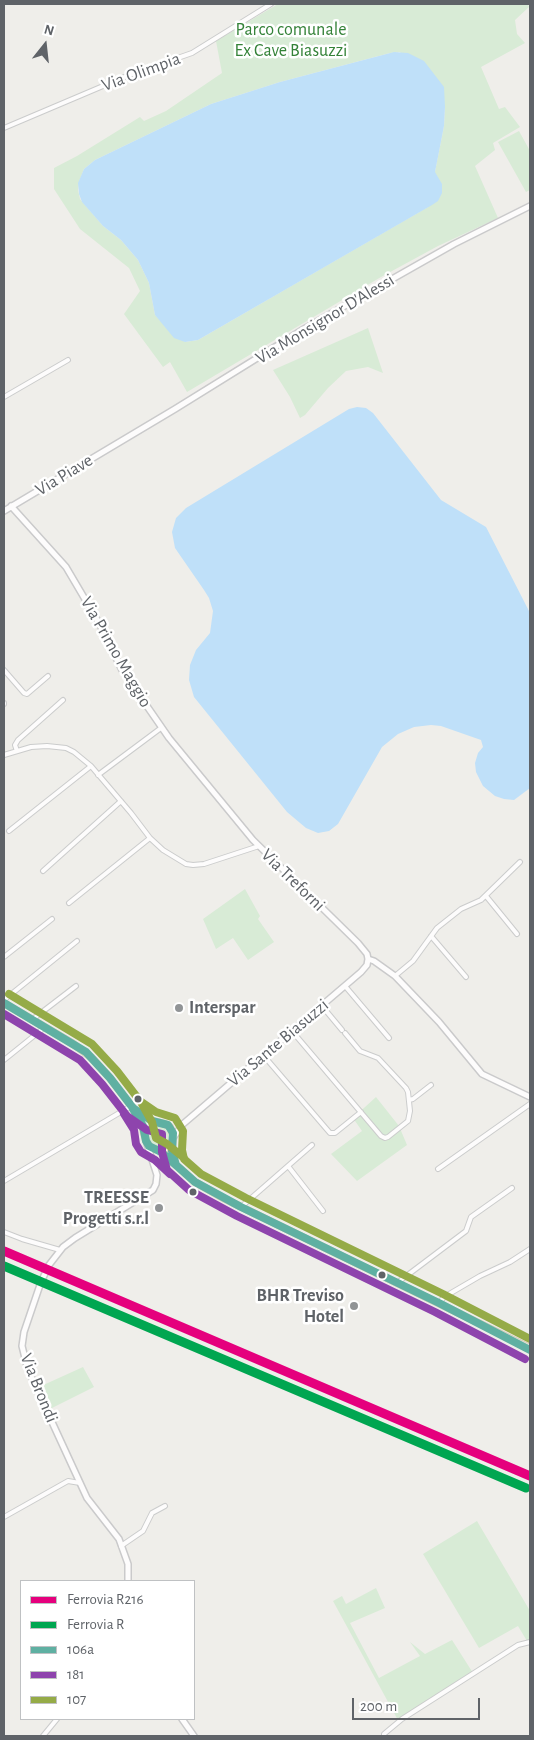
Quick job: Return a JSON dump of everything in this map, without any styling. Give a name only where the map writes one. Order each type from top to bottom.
[{"type":"main road","points":[[4,1001],[86,1052],[110,1078],[132,1107],[142,1124],[147,1144],[151,1148],[158,1150],[195,1182],[241,1207],[530,1349]]},
{"type":"main road","points":[[132,1107],[149,1119],[171,1130],[173,1140],[172,1154],[176,1165]]},
{"type":"main road","points":[[145,1135],[149,1127],[162,1124]]},
{"type":"main road","points":[[158,1150],[167,1148],[173,1140]]},
{"type":"street","name":"Via Olimpia","points":[[4,128],[129,75],[192,53],[270,4]]},
{"type":"street","name":"Via Monsignor D'Alessi","points":[[124,440],[304,329],[454,244],[530,206]]},
{"type":"street","points":[[4,397],[68,360]]},
{"type":"street","name":"Via Piave","points":[[4,511],[124,440]]},
{"type":"street","name":"Via Primo Maggio","points":[[11,506],[66,567],[99,622],[122,670],[161,728],[259,846]]},
{"type":"street","points":[[4,670],[27,694],[48,676]]},
{"type":"street","points":[[16,751],[15,745],[18,740],[64,700]]},
{"type":"street","points":[[98,775],[161,728]]},
{"type":"street","name":"Via Treforni","points":[[4,755],[39,746],[57,747],[74,752],[91,766],[150,838],[175,858],[193,865],[204,864],[259,846],[358,943],[367,954],[368,959],[374,961],[395,976],[439,1022],[482,1074],[530,1097]]},
{"type":"street","points":[[9,831],[91,766]]},
{"type":"street","points":[[43,871],[121,801]]},
{"type":"street","points":[[69,903],[150,838]]},
{"type":"street","points":[[395,976],[413,960],[437,928],[456,912],[481,900],[520,862]]},
{"type":"street","points":[[486,896],[517,934]]},
{"type":"street","points":[[4,957],[52,919]]},
{"type":"street","points":[[431,936],[466,977]]},
{"type":"street","points":[[4,1001],[77,941]]},
{"type":"street","name":"Via Sante Biasuzzi","points":[[173,1140],[182,1124],[362,972],[367,965],[368,959]]},
{"type":"street","points":[[33,1019],[76,986]]},
{"type":"street","points":[[345,986],[389,1038]]},
{"type":"street","points":[[292,1031],[381,1136],[388,1137],[408,1121],[410,1111],[406,1088],[378,1058],[360,1052],[322,1006]]},
{"type":"street","points":[[4,1060],[45,1027]]},
{"type":"street","points":[[264,1056],[330,1133],[335,1133],[361,1112]]},
{"type":"street","points":[[409,1100],[431,1085]]},
{"type":"street","points":[[438,1169],[530,1104]]},
{"type":"street","points":[[4,1181],[132,1107]]},
{"type":"street","points":[[162,1124],[174,1126],[182,1124]]},
{"type":"street","name":"Via Brondi","points":[[121,1546],[119,1539],[87,1498],[28,1370],[22,1346],[24,1332],[41,1282],[60,1250],[75,1238],[153,1190],[157,1177],[147,1144]]},
{"type":"street","points":[[241,1207],[312,1145]]},
{"type":"street","points":[[152,1161],[158,1150]]},
{"type":"street","points":[[288,1166],[322,1211]]},
{"type":"street","points":[[397,1283],[466,1231],[471,1217],[512,1188]]},
{"type":"street","points":[[4,1232],[60,1250]]},
{"type":"street","points":[[439,1303],[444,1297],[480,1276],[510,1262],[530,1249]]},
{"type":"street","points":[[4,1518],[68,1481],[80,1483]]},
{"type":"street","points":[[128,1580],[128,1564],[121,1546],[143,1531],[152,1513],[165,1506]]},
{"type":"street","points":[[384,1736],[402,1719],[518,1645],[530,1642]]},
{"type":"street","points":[[43,1736],[56,1720]]},
{"type":"street","points":[[183,1720],[194,1736]]},
{"type":"green space","name":"Parco comunale Ex Cave Biasuzzi","points":[[278,4],[528,4],[529,7],[515,20],[517,34],[525,43],[481,67],[499,109],[505,107],[520,127],[493,143],[495,150],[475,166],[498,218],[438,246],[381,277],[187,392],[170,362],[163,367],[124,314],[140,291],[129,268],[80,229],[54,189],[54,168],[140,117],[144,121],[166,111],[222,73],[216,41]],"holes":[[[400,52],[445,107],[444,126],[428,207],[198,340],[185,342],[155,315],[149,283],[138,260],[121,240],[103,226],[80,199],[79,182],[84,169],[95,160],[211,104],[280,82],[390,53]]]},
{"type":"green space","points":[[519,131],[530,151],[530,190],[526,192],[498,142]]},
{"type":"green space","points":[[368,328],[383,373],[368,367],[346,371],[300,418],[290,397],[273,370]]},
{"type":"green space","points":[[245,889],[260,916],[258,919],[274,942],[248,960],[233,938],[216,949],[203,919]]},
{"type":"green space","points":[[376,1097],[399,1126],[407,1145],[357,1181],[331,1154],[362,1131],[353,1118]]},
{"type":"green space","points":[[159,1127],[166,1130],[169,1137],[166,1144],[159,1147],[152,1144],[149,1137],[152,1130]]},
{"type":"green space","points":[[83,1367],[94,1387],[48,1410],[39,1387]]},
{"type":"green space","points":[[477,1521],[530,1611],[530,1641],[527,1641],[518,1626],[479,1648],[423,1554]]},
{"type":"green space","points":[[376,1588],[385,1608],[350,1623],[379,1678],[420,1656],[410,1642],[425,1654],[452,1640],[473,1673],[399,1722],[333,1601],[342,1596],[346,1604]]},
{"type":"water","points":[[394,52],[408,53],[424,61],[444,87],[444,126],[435,172],[442,184],[442,193],[438,201],[198,340],[185,342],[174,338],[155,315],[149,283],[138,260],[121,240],[103,226],[82,202],[78,183],[84,169],[95,160],[211,104],[280,82]]},
{"type":"water","points":[[357,407],[366,408],[373,413],[441,500],[486,527],[530,613],[530,788],[514,800],[495,796],[483,786],[476,772],[475,763],[478,753],[483,747],[481,740],[441,726],[414,727],[398,734],[382,747],[338,824],[329,831],[318,833],[306,828],[287,812],[194,697],[189,680],[190,665],[196,650],[210,633],[213,611],[209,598],[175,548],[172,532],[176,518],[186,508],[349,409]]},
{"type":"rail line","name":"R216","points":[[4,1251],[530,1476]]},
{"type":"rail line","name":"R","points":[[4,1266],[526,1488]]},
{"type":"transit line","name":"107","points":[[9,994],[92,1044],[117,1071],[140,1101],[156,1112],[175,1118],[183,1131],[182,1150],[184,1159],[201,1174],[530,1339]]},
{"type":"transit line","name":"106a","points":[[4,1003],[86,1052],[110,1078],[133,1108],[152,1121],[168,1125],[173,1133],[172,1151],[176,1165],[195,1182],[241,1207],[439,1303],[530,1350]]},
{"type":"transit line","name":"181","points":[[4,1014],[80,1060],[127,1116],[147,1130],[162,1134],[162,1152],[167,1170],[189,1190],[237,1216],[435,1312],[525,1359]]},
{"type":"transit line","name":"107","points":[[142,1104],[152,1122],[156,1138],[167,1144],[184,1158]]},
{"type":"transit line","name":"106a","points":[[133,1109],[143,1126],[149,1146],[161,1152],[177,1166]]},
{"type":"transit line","name":"181","points":[[124,1114],[134,1130],[136,1144],[141,1152],[155,1160],[170,1174]]},
{"type":"place","name":"Interspar","points":[[179,1008]]},
{"type":"place","name":"TREESSE Progetti s.r.l","points":[[159,1208]]},
{"type":"place","name":"BHR Treviso Hotel","points":[[354,1306]]}]
